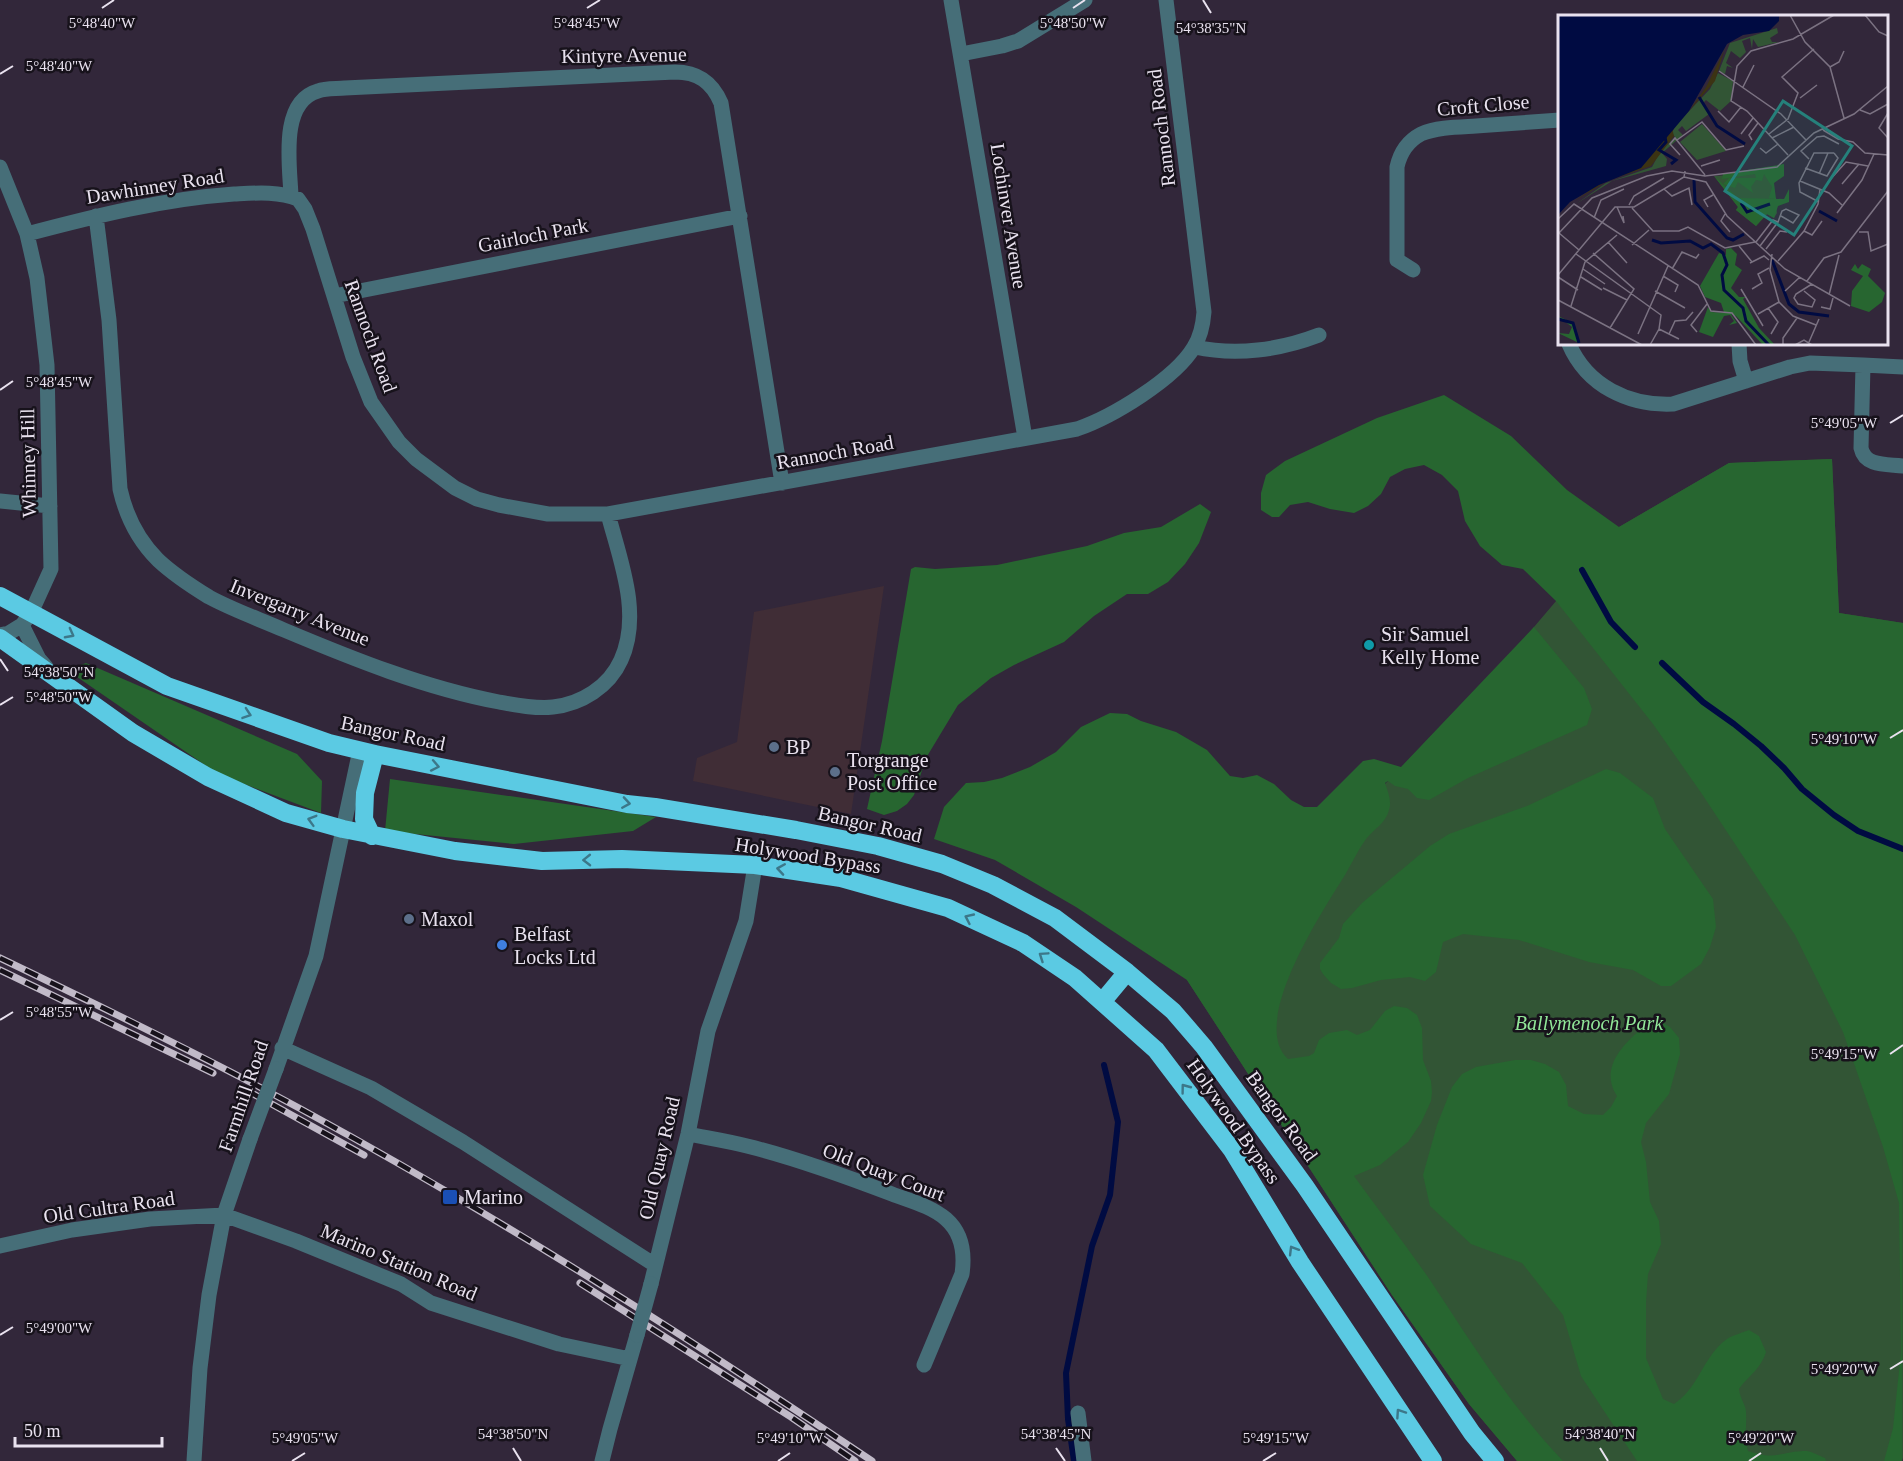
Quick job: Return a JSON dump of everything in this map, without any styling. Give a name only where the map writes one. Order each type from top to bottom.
[{"type":"highway","name":"Bangor Road","points":[[0,596],[26,619],[167,686],[329,743],[627,804],[796,830],[878,846],[942,864],[993,885],[1055,918],[1127,972],[1173,1011],[1204,1047],[1305,1186],[1472,1433],[1495,1461]]},
{"type":"highway","name":"Holywood Bypass","points":[[0,637],[133,733],[208,777],[286,813],[372,836],[455,851],[542,861],[622,859],[755,865],[841,878],[948,908],[1023,943],[1075,978],[1156,1050],[1232,1150],[1300,1262],[1433,1461]]},
{"type":"highway","points":[[368,752],[364,819],[372,836]]},
{"type":"highway","points":[[1102,1002],[1127,972]]},
{"type":"street","name":"Lochinver Avenue","points":[[951,0],[1025,438]]},
{"type":"street","points":[[961,54],[1018,41],[1084,0]]},
{"type":"street","name":"Rannoch Road","points":[[291,196],[298,199],[305,208],[353,357],[371,402],[399,442],[435,475],[477,499],[499,506],[548,514],[608,514],[1077,429],[1107,416],[1153,387],[1182,362],[1200,336],[1204,312],[1166,0]]},
{"type":"street","name":"Kintyre Avenue","points":[[291,196],[289,139],[292,119],[301,102],[318,91],[474,81],[684,72],[692,73],[706,81],[721,103],[782,483]]},
{"type":"street","name":"Croft Close","points":[[1413,270],[1397,260],[1397,167],[1407,144],[1428,132],[1558,120]]},
{"type":"street","name":"Whinney Hill","points":[[0,167],[27,234],[37,278],[47,364],[51,569],[26,619]]},
{"type":"street","name":"Dawhinney Road","points":[[27,234],[96,216],[202,196],[261,193],[291,196]]},
{"type":"street","name":"Invergarry Avenue","points":[[96,216],[109,320],[120,489],[124,504],[146,547],[172,572],[210,597],[323,646],[428,685],[517,705],[550,708],[565,705],[578,701],[602,685],[620,662],[625,650],[629,629],[629,606],[608,514]]},
{"type":"street","name":"Gairloch Park","points":[[334,296],[740,216]]},
{"type":"street","points":[[1195,346],[1238,351],[1296,344],[1318,335]]},
{"type":"street","points":[[1570,345],[1581,365],[1605,387],[1617,395],[1645,403],[1673,404],[1810,363],[1903,367]]},
{"type":"street","points":[[1739,345],[1740,361],[1746,381]]},
{"type":"street","points":[[1863,364],[1861,452],[1870,462],[1903,466]]},
{"type":"street","points":[[0,501],[50,506]]},
{"type":"street","points":[[0,637],[9,633],[26,619],[39,659],[54,677]]},
{"type":"street","name":"Farmhill Road","points":[[194,1461],[200,1368],[208,1295],[224,1215],[316,956],[344,829],[368,752]]},
{"type":"street","name":"Old Quay Road","points":[[603,1461],[651,1284],[688,1134],[708,1031],[746,921],[755,865]]},
{"type":"street","points":[[282,1048],[371,1088],[463,1142],[655,1265]]},
{"type":"street","name":"Old Quay Court","points":[[688,1134],[747,1146],[855,1180],[928,1208],[947,1220],[962,1244],[962,1274],[924,1365]]},
{"type":"street","name":"Old Cultra Road","points":[[0,1246],[72,1230],[150,1220],[224,1215]]},
{"type":"street","name":"Marino Station Road","points":[[224,1215],[296,1241],[401,1284],[431,1303],[559,1344],[630,1359]]},
{"type":"street","points":[[1078,1413],[1084,1461]]},
{"type":"shaded area","points":[[884,586],[851,814],[693,781],[697,758],[737,742],[754,612]]},
{"type":"green space","points":[[1444,395],[1511,436],[1567,490],[1619,527],[1729,463],[1832,459],[1839,613],[1903,623],[1902,1461],[1884,1461],[1893,1428],[1901,1352],[1899,1203],[1883,1147],[1843,1032],[1795,935],[1702,794],[1653,724],[1556,601],[1523,569],[1502,565],[1480,546],[1465,521],[1458,491],[1442,475],[1424,465],[1405,469],[1390,477],[1381,494],[1368,506],[1354,513],[1308,502],[1290,505],[1279,517],[1272,517],[1261,510],[1261,493],[1266,475],[1285,461],[1377,418]]},
{"type":"green space","name":"Ballymenoch Park","points":[[1832,459],[1839,613],[1903,623],[1903,1458],[1902,1461],[1517,1461],[1469,1404],[1392,1295],[1187,980],[1393,776],[1523,640],[1619,527],[1729,463]]},
{"type":"green space","points":[[1200,504],[1211,512],[1199,543],[1185,564],[1168,582],[1148,594],[1127,594],[1094,616],[1064,642],[991,678],[958,705],[926,758],[914,795],[907,804],[897,811],[884,815],[867,809],[882,741],[911,569],[915,567],[935,569],[997,565],[1087,546],[1124,533],[1161,527]]},
{"type":"green space","points":[[1534,627],[1584,688],[1592,709],[1587,725],[1468,778],[1429,800],[1417,798],[1408,789],[1395,786],[1388,781],[1385,783],[1390,800],[1387,815],[1363,843],[1307,939],[1283,994],[1277,1020],[1278,1042],[1288,1059],[1314,1053],[1319,1040],[1329,1033],[1347,1030],[1357,1035],[1370,1030],[1385,1011],[1394,1006],[1407,1008],[1417,1015],[1422,1028],[1423,1060],[1431,1081],[1431,1101],[1421,1123],[1408,1142],[1380,1165],[1354,1176],[1421,1267],[1509,1396],[1563,1461],[1517,1461],[1469,1404],[1392,1295],[1187,980],[1076,907],[995,860],[934,839],[944,807],[966,783],[1002,778],[1030,767],[1056,752],[1081,727],[1110,713],[1127,714],[1176,732],[1207,750],[1230,776],[1243,778],[1257,775],[1274,784],[1291,800],[1304,807],[1317,807],[1363,761],[1374,759],[1401,767]]},
{"type":"green space","points":[[86,663],[297,754],[322,781],[321,813],[218,774],[67,670]]},
{"type":"green space","points":[[1606,769],[1620,773],[1653,798],[1665,829],[1713,899],[1716,927],[1710,947],[1701,964],[1671,986],[1661,986],[1633,970],[1589,962],[1519,940],[1463,934],[1443,942],[1436,972],[1425,981],[1410,977],[1381,980],[1341,989],[1323,974],[1320,963],[1339,938],[1343,924],[1362,903],[1430,846],[1449,834],[1527,806]]},
{"type":"green space","points":[[390,779],[656,817],[633,831],[514,844],[385,831]]},
{"type":"green space","points":[[1651,1021],[1660,1021],[1670,1027],[1679,1038],[1680,1054],[1669,1094],[1646,1123],[1641,1142],[1646,1162],[1650,1202],[1659,1221],[1661,1244],[1648,1274],[1646,1358],[1663,1399],[1674,1404],[1689,1389],[1719,1346],[1729,1338],[1749,1330],[1759,1336],[1766,1352],[1758,1368],[1739,1389],[1746,1409],[1748,1451],[1772,1455],[1807,1451],[1825,1458],[1826,1461],[1637,1461],[1581,1376],[1563,1315],[1522,1263],[1471,1244],[1430,1206],[1423,1175],[1437,1125],[1452,1087],[1462,1074],[1476,1067],[1515,1060],[1531,1060],[1545,1064],[1559,1072],[1566,1085],[1568,1106],[1584,1114],[1603,1115],[1617,1096],[1612,1085],[1611,1074],[1618,1054],[1633,1036]]},
{"type":"waterway","points":[[1582,570],[1611,622],[1635,647]]},
{"type":"waterway","points":[[1662,663],[1703,702],[1761,746],[1802,789],[1834,815],[1858,831],[1903,849]]},
{"type":"waterway","points":[[1074,1461],[1068,1419],[1066,1373],[1092,1246],[1110,1195],[1118,1122],[1104,1065]]},
{"type":"railway","points":[[0,958],[262,1088],[373,1149],[590,1278],[732,1368],[872,1461]]},
{"type":"railway","points":[[0,970],[213,1073]]},
{"type":"railway","points":[[248,1091],[364,1155]]},
{"type":"railway","points":[[580,1283],[791,1417],[855,1461]]},
{"type":"place","name":"Sir Samuel Kelly Home","points":[[1369,645]]},
{"type":"place","name":"BP","points":[[774,747]]},
{"type":"place","name":"Torgrange Post Office","points":[[835,772]]},
{"type":"place","name":"Maxol","points":[[409,919]]},
{"type":"place","name":"Belfast Locks Ltd","points":[[502,945]]},
{"type":"place","name":"Marino","points":[[450,1197]]}]
